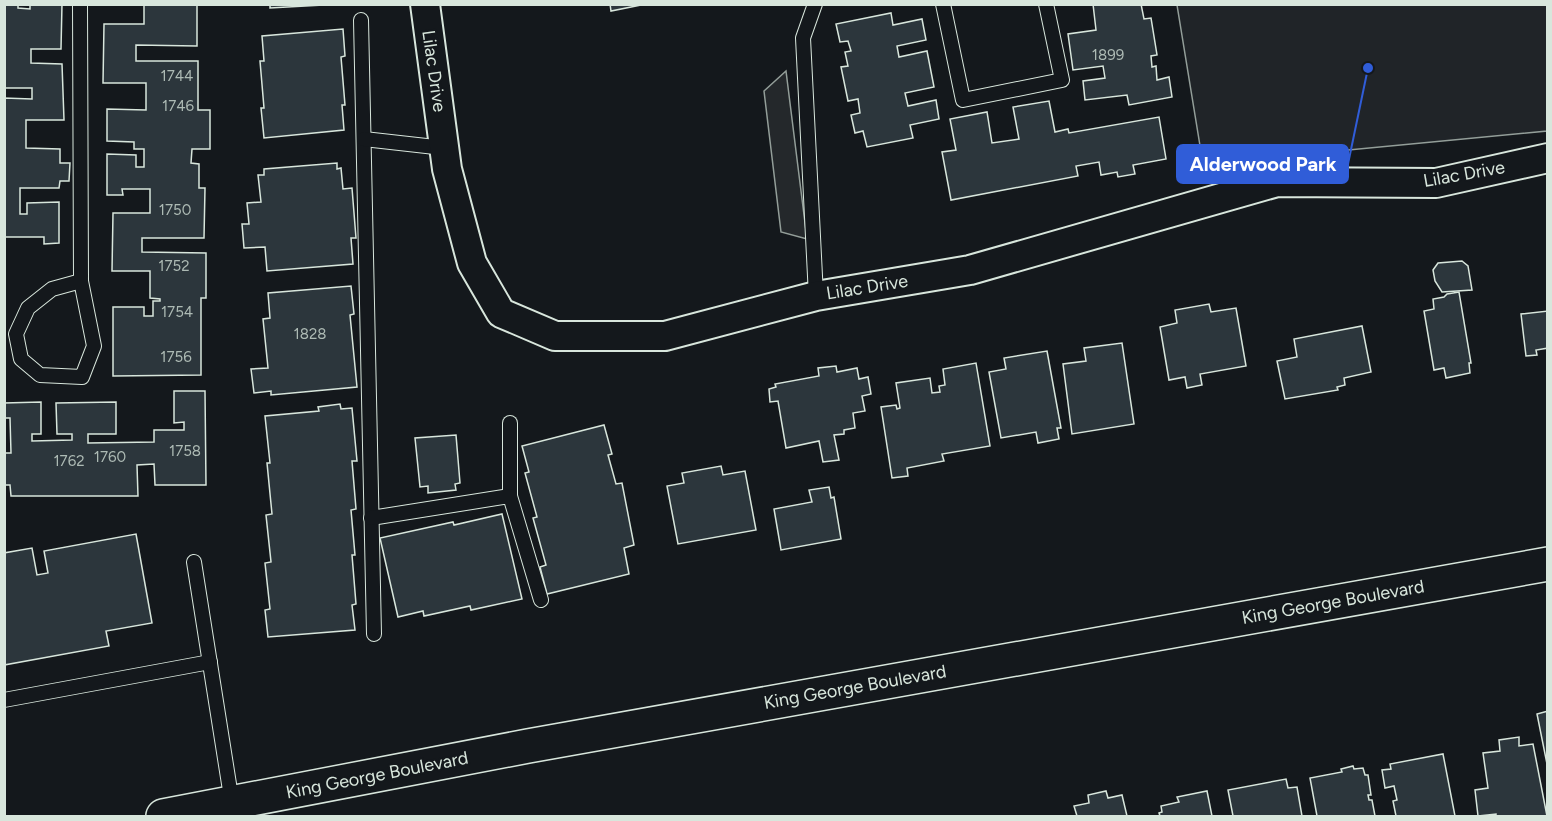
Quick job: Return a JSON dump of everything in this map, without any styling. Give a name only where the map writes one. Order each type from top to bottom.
[{"type":"main road","name":"King George Boulevard","points":[[165,816],[528,746],[1548,564]]},
{"type":"street","name":"Lilac Drive","points":[[425,4],[447,169],[472,263],[501,313],[555,336],[665,336],[816,296],[970,270],[1277,182],[1436,183],[1548,158]]},
{"type":"lane","points":[[80,4],[81,281],[94,346],[82,377],[40,375],[21,358],[16,334],[28,308],[52,289],[81,281]]},
{"type":"lane","points":[[815,4],[803,38],[816,296]]},
{"type":"lane","points":[[943,4],[963,100],[1062,80],[1046,4]]},
{"type":"lane","points":[[361,20],[374,634]]},
{"type":"lane","points":[[364,139],[444,148]]},
{"type":"lane","points":[[510,423],[510,496],[541,600]]},
{"type":"lane","points":[[371,518],[510,496]]},
{"type":"lane","points":[[194,562],[232,803]]},
{"type":"lane","points":[[4,700],[210,662]]},
{"type":"shaded area","points":[[1177,5],[1547,5],[1547,131],[1203,164]]},
{"type":"shaded area","points":[[786,71],[807,239],[781,232],[764,91]]},
{"type":"building","points":[[4,4],[18,4],[18,8],[30,9],[30,4],[62,4],[61,49],[31,49],[31,63],[62,64],[64,120],[26,120],[26,148],[60,149],[60,163],[70,163],[69,181],[60,181],[59,188],[20,188],[20,214],[27,214],[27,203],[59,202],[59,243],[44,244],[44,237],[4,237],[4,98],[32,99],[32,88],[4,88]]},
{"type":"building","points":[[144,4],[197,4],[197,46],[136,45],[136,61],[198,61],[198,110],[210,110],[210,149],[192,149],[191,163],[199,164],[199,188],[205,188],[204,238],[142,238],[142,252],[206,253],[206,298],[201,298],[201,375],[113,376],[113,307],[144,307],[144,316],[153,316],[153,301],[160,301],[160,299],[150,298],[150,271],[112,271],[113,213],[150,213],[150,189],[122,189],[123,195],[107,195],[107,154],[136,155],[136,167],[144,167],[144,149],[134,149],[134,142],[107,141],[107,109],[146,110],[146,83],[103,83],[104,24],[144,24]]},
{"type":"building","points":[[270,4],[323,4],[323,5],[270,8]]},
{"type":"building","points":[[610,4],[646,4],[611,11]]},
{"type":"building","points":[[1093,4],[1141,4],[1144,19],[1151,18],[1157,55],[1151,56],[1152,67],[1156,66],[1157,80],[1169,77],[1172,97],[1129,105],[1127,95],[1085,100],[1083,81],[1105,78],[1103,66],[1073,70],[1068,34],[1096,30]]},
{"type":"building","points":[[891,13],[893,25],[922,19],[926,40],[897,46],[899,57],[927,51],[934,87],[905,93],[908,106],[936,100],[939,119],[910,125],[913,138],[867,147],[863,131],[855,133],[851,115],[860,113],[858,99],[848,101],[841,67],[848,66],[845,52],[851,51],[848,41],[840,42],[836,24]]},
{"type":"building","points":[[343,29],[345,56],[341,57],[345,105],[342,105],[344,130],[264,138],[260,61],[264,61],[262,36]]},
{"type":"building","points":[[1049,101],[1055,132],[1068,129],[1069,133],[1159,117],[1166,159],[1133,165],[1135,174],[1118,177],[1117,172],[1101,175],[1099,162],[1076,166],[1078,176],[951,200],[942,152],[956,150],[950,119],[987,112],[992,143],[1019,139],[1013,107]]},
{"type":"building","points":[[337,163],[337,169],[341,168],[343,189],[352,188],[356,238],[351,238],[353,264],[267,271],[265,247],[244,248],[242,224],[249,224],[247,203],[261,202],[258,175],[264,175],[264,169]]},
{"type":"building","points":[[1462,261],[1468,266],[1472,290],[1442,292],[1435,281],[1433,270],[1438,263]]},
{"type":"building","points":[[351,286],[354,314],[350,315],[357,387],[271,395],[271,391],[254,393],[251,369],[268,368],[263,319],[270,318],[268,293]]},
{"type":"building","points":[[1459,292],[1471,363],[1469,363],[1470,373],[1446,378],[1444,368],[1434,370],[1424,311],[1434,309],[1433,299]]},
{"type":"building","points":[[1209,304],[1211,312],[1236,308],[1246,366],[1200,374],[1202,385],[1187,388],[1185,377],[1169,380],[1160,327],[1177,323],[1175,310]]},
{"type":"building","points":[[1548,311],[1548,348],[1536,350],[1537,355],[1526,356],[1521,314]]},
{"type":"building","points":[[1362,326],[1371,372],[1344,378],[1345,385],[1337,387],[1338,390],[1285,399],[1277,361],[1297,357],[1294,339]]},
{"type":"building","points":[[1122,343],[1134,424],[1072,434],[1063,364],[1086,361],[1084,348]]},
{"type":"building","points":[[1047,351],[1061,428],[1057,428],[1059,439],[1038,443],[1036,432],[1001,438],[989,372],[1006,369],[1004,358]]},
{"type":"building","points":[[976,363],[990,446],[942,454],[944,461],[907,468],[908,476],[892,478],[881,407],[896,405],[897,409],[900,408],[896,383],[930,378],[932,393],[940,392],[939,386],[945,385],[943,369]]},
{"type":"building","points":[[836,366],[837,372],[857,368],[859,379],[868,377],[871,394],[862,396],[865,411],[853,413],[855,428],[844,430],[844,434],[834,435],[839,460],[823,462],[819,441],[786,448],[778,401],[770,402],[769,389],[776,387],[775,384],[819,376],[818,368]]},
{"type":"building","points":[[174,391],[205,391],[206,485],[155,485],[154,464],[137,465],[138,496],[11,496],[10,485],[4,485],[4,453],[11,453],[10,418],[4,418],[4,403],[41,402],[41,434],[32,434],[32,441],[72,440],[72,434],[57,434],[56,403],[116,402],[116,434],[88,434],[88,443],[154,442],[154,430],[184,430],[184,422],[174,423]]},
{"type":"building","points":[[340,404],[341,409],[352,408],[357,461],[352,461],[356,509],[351,510],[355,555],[352,555],[356,604],[352,605],[355,630],[268,637],[265,610],[270,609],[265,563],[271,562],[266,515],[272,514],[265,416],[319,411],[318,407]]},
{"type":"building","points":[[604,425],[612,454],[608,455],[616,484],[622,483],[634,545],[624,548],[629,574],[547,594],[540,567],[546,565],[533,518],[537,517],[525,473],[529,472],[522,446]]},
{"type":"building","points":[[456,435],[460,483],[455,484],[456,490],[428,493],[428,486],[420,487],[415,438]]},
{"type":"building","points":[[721,466],[723,475],[745,471],[756,530],[678,544],[667,486],[684,483],[682,473]]},
{"type":"building","points":[[829,487],[831,498],[834,497],[841,539],[781,550],[774,509],[812,502],[809,490]]},
{"type":"building","points":[[502,514],[522,599],[471,610],[470,606],[424,616],[423,611],[398,617],[380,538]]},
{"type":"building","points":[[136,534],[152,623],[106,631],[109,646],[4,665],[4,553],[32,548],[37,575],[48,573],[44,551]]},
{"type":"building","points":[[1548,711],[1548,769],[1537,714]]},
{"type":"building","points":[[1519,737],[1519,746],[1533,744],[1547,816],[1496,816],[1496,814],[1478,816],[1475,790],[1488,788],[1483,753],[1500,751],[1499,740]]},
{"type":"building","points":[[1443,754],[1455,816],[1396,816],[1393,801],[1397,800],[1394,786],[1385,788],[1382,770],[1391,769],[1390,764]]},
{"type":"building","points":[[1353,766],[1354,769],[1363,768],[1365,775],[1368,775],[1371,795],[1368,795],[1369,800],[1372,800],[1375,816],[1317,816],[1310,778],[1342,772],[1341,769]]},
{"type":"building","points":[[1286,779],[1288,788],[1297,787],[1302,816],[1233,816],[1228,790]]},
{"type":"building","points":[[1106,791],[1108,798],[1122,795],[1127,816],[1077,816],[1074,806],[1089,803],[1088,795]]},
{"type":"building","points":[[1207,791],[1212,816],[1160,816],[1161,806],[1179,802],[1177,797]]},
{"type":"place","name":"Alderwood Park","points":[[1368,68]]}]
